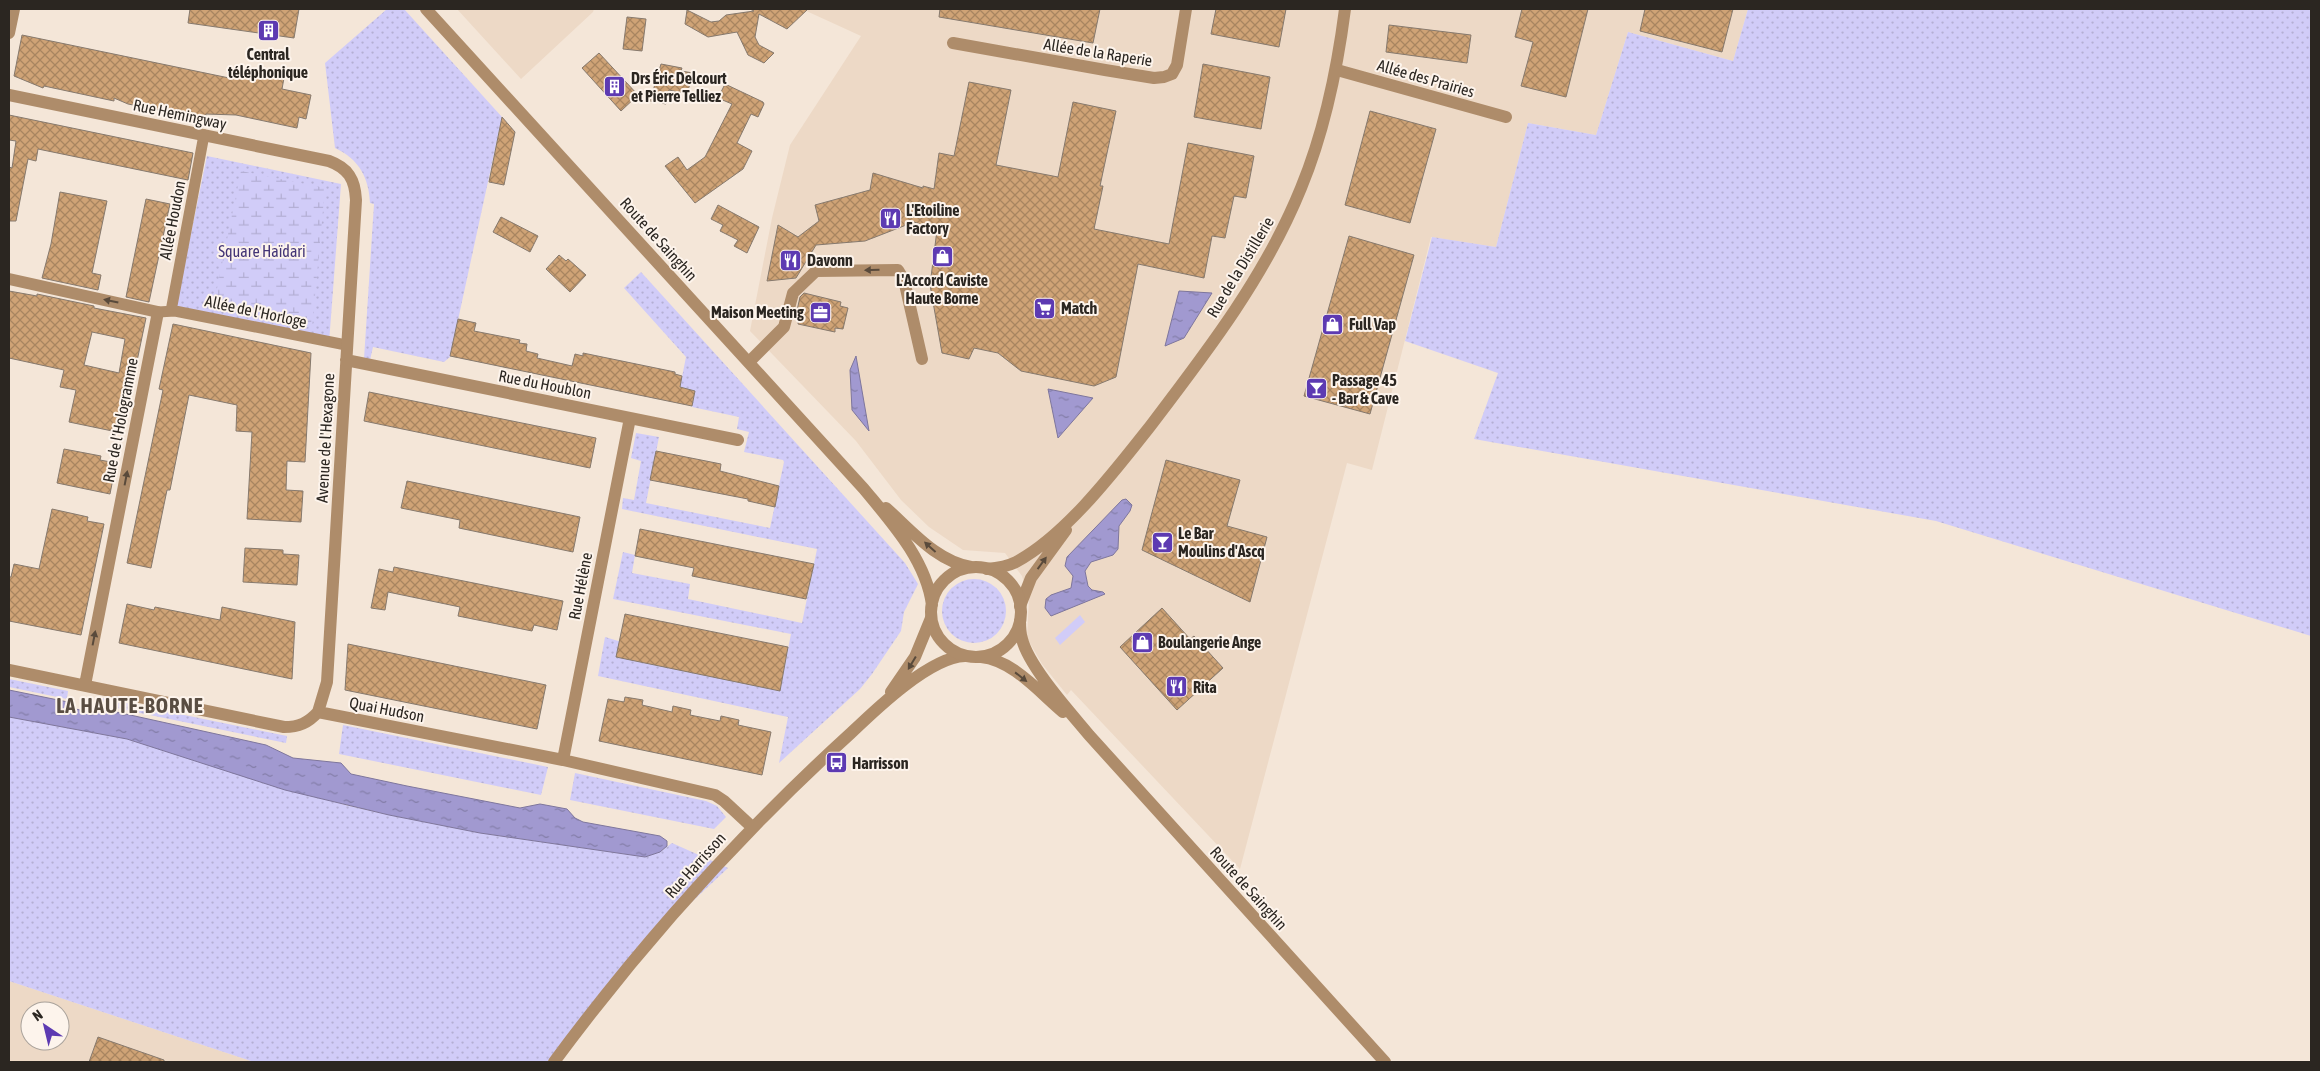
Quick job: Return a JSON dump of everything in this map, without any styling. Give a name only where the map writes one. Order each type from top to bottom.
[{"type":"street","points":[[9,33],[14,9]]},
{"type":"street","name":"Route de Sainghin","points":[[426,9],[867,492],[921,568],[928,581],[932,605]]},
{"type":"street","name":"Allée de la Raperie","points":[[953,43],[1154,78],[1164,77],[1172,74],[1177,64],[1186,9]]},
{"type":"street","name":"Rue de la Distillerie","points":[[986,569],[1008,565],[1022,558],[1053,535],[1085,504],[1124,460],[1239,305],[1264,264],[1306,176],[1327,112],[1337,70],[1345,9]]},
{"type":"street","name":"Allée des Prairies","points":[[1337,70],[1506,117]]},
{"type":"street","name":"Rue Hemingway","points":[[9,95],[329,161],[344,168]]},
{"type":"street","name":"Allée Houdon","points":[[171,311],[204,135]]},
{"type":"street","name":"Avenue de l'Hexagone","points":[[318,712],[328,682],[346,345],[356,200],[354,182],[344,168]]},
{"type":"street","points":[[749,362],[784,327],[793,293],[816,271],[898,270],[904,280],[922,359]]},
{"type":"street","points":[[9,279],[158,312]]},
{"type":"street","name":"Allée de l'Horloge","points":[[158,312],[171,311],[346,345]]},
{"type":"street","name":"Rue de l'Hologramme","points":[[85,685],[158,312]]},
{"type":"street","name":"Rue du Houblon","points":[[346,360],[738,440]]},
{"type":"street","name":"Rue Hélène","points":[[563,760],[630,418]]},
{"type":"street","name":"Route de Sainghin","points":[[867,492],[940,555],[960,565],[973,568]]},
{"type":"street","name":"Rue de la Distillerie","points":[[1020,606],[1031,578],[1085,504]]},
{"type":"street","points":[[986,569],[999,574],[1009,582],[1016,593],[1020,606],[1020,620],[1012,638],[1003,648],[991,654],[978,657],[965,656],[952,650],[942,642],[935,631],[931,618],[932,605],[936,592],[943,581],[960,570],[986,569]]},
{"type":"street","name":"Rue Harrisson","points":[[879,707],[910,667],[921,646],[931,618]]},
{"type":"street","name":"Route de Sainghin","points":[[1020,620],[1022,641],[1027,651],[1056,695],[1089,735],[1386,1062]]},
{"type":"street","name":"Rue Harrisson","points":[[554,1062],[640,952],[752,828],[814,766],[879,707],[936,664],[948,658],[965,656]]},
{"type":"street","name":"Route de Sainghin","points":[[978,657],[989,658],[1008,667],[1089,735]]},
{"type":"street","points":[[9,670],[284,726],[295,727],[303,724],[318,712]]},
{"type":"street","name":"Quai Hudson","points":[[318,712],[563,760],[715,795],[724,801],[752,828]]},
{"type":"shaded area","points":[[457,9],[594,9],[521,79]]},
{"type":"shaded area","points":[[802,9],[1748,9],[1733,61],[1628,32],[1596,135],[1528,123],[1496,247],[1431,237],[1372,470],[1347,463],[1240,869],[1071,690],[1067,695],[1042,664],[1027,638],[1029,599],[1022,576],[1005,553],[963,550],[929,527],[901,500],[856,441],[750,331],[772,218],[790,145],[861,36]]},
{"type":"shaded area","points":[[9,981],[69,1001],[20,1001],[20,1051],[70,1051],[70,1001],[254,1062],[9,1062]]},
{"type":"green space","points":[[387,9],[404,9],[502,117],[450,357],[444,362],[373,347],[370,360],[364,359],[374,204],[370,203],[367,185],[361,170],[343,152],[335,148],[325,63]]},
{"type":"green space","points":[[1748,9],[2311,9],[2311,636],[1936,521],[1474,439],[1498,373],[1405,341],[1432,237],[1496,247],[1528,123],[1596,135],[1628,32],[1733,61]]},
{"type":"green space","name":"Square Haïdari","points":[[207,156],[341,184],[329,343],[175,311]]},
{"type":"green space","points":[[241,171],[325,188],[312,328],[213,308]]},
{"type":"green space","points":[[641,272],[905,563],[918,584],[904,612],[901,631],[872,674],[860,689],[779,763],[788,717],[598,676],[605,637],[780,690],[791,634],[613,599],[623,552],[635,555],[632,573],[690,584],[688,599],[802,623],[817,549],[622,509],[623,498],[634,500],[641,461],[631,458],[636,433],[659,437],[646,503],[770,528],[784,462],[783,460],[744,452],[749,432],[737,429],[739,417],[692,407],[695,391],[680,387],[686,357],[624,288]]},
{"type":"green space","points":[[974,579],[992,585],[1000,593],[1006,611],[1000,629],[992,637],[974,643],[956,637],[948,629],[942,611],[948,593],[956,585]]},
{"type":"green space","points":[[1080,615],[1085,622],[1060,645],[1055,638]]},
{"type":"green space","points":[[9,679],[68,691],[67,699],[9,687]]},
{"type":"green space","points":[[97,697],[287,736],[286,743],[96,704]]},
{"type":"green space","points":[[9,717],[127,739],[345,805],[389,815],[480,833],[645,857],[660,852],[672,843],[728,868],[617,972],[547,1062],[254,1062],[9,981]]},
{"type":"green space","points":[[343,725],[548,767],[541,795],[339,754]]},
{"type":"green space","points":[[575,773],[706,801],[717,806],[726,817],[714,829],[570,800]]},
{"type":"water","points":[[1179,291],[1212,293],[1184,338],[1165,346]]},
{"type":"water","points":[[856,356],[869,431],[852,410],[850,370]]},
{"type":"water","points":[[1048,389],[1093,398],[1058,438]]},
{"type":"water","points":[[1126,499],[1132,505],[1119,526],[1118,549],[1113,555],[1091,562],[1085,571],[1088,586],[1092,590],[1105,594],[1051,616],[1045,608],[1046,599],[1051,595],[1071,588],[1073,576],[1065,566],[1067,557],[1122,500]]},
{"type":"water","points":[[9,690],[68,702],[67,707],[93,713],[94,707],[266,745],[293,758],[341,763],[351,774],[407,786],[520,808],[540,804],[567,809],[575,818],[583,822],[660,836],[667,841],[667,846],[660,852],[645,857],[480,833],[389,815],[285,790],[127,739],[9,717]]},
{"type":"building","name":"Central téléphonique","points":[[190,9],[299,9],[294,38],[188,23]]},
{"type":"building","points":[[750,9],[808,9],[787,29],[759,14],[755,37],[759,45],[774,53],[764,63],[748,55],[737,32],[708,37],[685,24],[687,10],[711,22],[719,21],[726,15],[754,11]]},
{"type":"building","points":[[940,9],[1100,9],[1093,43],[939,17]]},
{"type":"building","points":[[1216,9],[1286,9],[1279,47],[1211,34]]},
{"type":"building","points":[[1522,9],[1588,9],[1566,97],[1521,86],[1533,42],[1515,37]]},
{"type":"building","points":[[1645,9],[1733,9],[1722,52],[1640,31]]},
{"type":"building","points":[[627,17],[646,19],[642,51],[623,49]]},
{"type":"building","points":[[1389,25],[1471,35],[1467,63],[1386,52]]},
{"type":"building","points":[[22,35],[234,79],[236,69],[284,78],[282,89],[311,95],[306,119],[299,117],[297,128],[236,115],[206,114],[205,119],[128,104],[114,98],[114,101],[44,86],[43,88],[14,76]]},
{"type":"building","name":"Drs Éric Delcourt et Pierre Telliez","points":[[599,53],[638,95],[621,111],[582,68]]},
{"type":"building","points":[[661,64],[682,68],[681,71],[693,73],[687,94],[669,90],[666,104],[650,101]]},
{"type":"building","points":[[1203,64],[1270,77],[1261,129],[1194,117]]},
{"type":"building","points":[[969,82],[1011,90],[996,165],[1058,177],[1073,102],[1116,111],[1100,186],[1103,186],[1094,229],[1169,244],[1188,143],[1254,156],[1246,198],[1234,196],[1225,238],[1212,236],[1204,278],[1138,264],[1116,377],[1094,386],[1021,371],[998,353],[974,348],[969,359],[942,353],[930,285],[937,230],[914,222],[865,241],[816,245],[796,278],[767,281],[778,225],[798,237],[819,221],[815,205],[870,190],[873,173],[923,188],[923,186],[934,189],[939,153],[954,156]]},
{"type":"building","points":[[725,84],[764,104],[758,117],[751,114],[737,143],[752,151],[743,169],[695,203],[665,166],[678,157],[687,170],[705,157],[732,104],[718,98]]},
{"type":"building","points":[[1370,111],[1436,129],[1410,223],[1345,205]]},
{"type":"building","points":[[9,115],[193,153],[188,180],[38,149],[36,161],[28,159],[16,221],[9,221],[9,167],[12,168],[16,141],[9,140]]},
{"type":"building","points":[[502,117],[515,132],[504,185],[489,182]]},
{"type":"building","points":[[60,192],[107,201],[92,273],[101,275],[98,290],[42,278],[51,244]]},
{"type":"building","points":[[146,199],[170,204],[149,302],[126,297]]},
{"type":"building","points":[[718,205],[759,227],[747,253],[734,246],[738,240],[720,231],[723,225],[711,219]]},
{"type":"building","points":[[501,217],[538,236],[530,252],[493,232]]},
{"type":"building","points":[[1349,236],[1414,255],[1370,414],[1304,396]]},
{"type":"building","points":[[559,255],[566,261],[568,259],[586,275],[570,292],[546,269]]},
{"type":"building","points":[[9,291],[37,296],[37,294],[146,318],[122,433],[69,422],[76,390],[60,387],[64,370],[9,358]],"holes":[[[92,332],[125,339],[119,373],[84,365]]]},
{"type":"building","points":[[804,293],[841,302],[840,306],[848,308],[843,329],[835,328],[835,332],[798,324],[800,311],[797,311],[800,297]]},
{"type":"building","points":[[458,319],[476,323],[474,331],[520,340],[519,343],[527,344],[526,351],[538,354],[537,358],[572,366],[575,354],[583,356],[583,353],[675,372],[675,374],[682,376],[680,387],[695,391],[692,406],[450,356]]},
{"type":"building","points":[[173,324],[311,353],[305,462],[287,461],[286,490],[303,491],[301,522],[247,519],[252,432],[236,431],[237,405],[189,395],[170,490],[167,490],[151,568],[127,563],[163,390],[159,389]]},
{"type":"building","points":[[369,392],[596,438],[590,468],[364,421]]},
{"type":"building","points":[[64,449],[101,456],[100,460],[116,463],[110,494],[57,483]]},
{"type":"building","points":[[656,451],[721,464],[720,471],[779,486],[775,507],[748,501],[748,499],[650,480]]},
{"type":"building","points":[[1166,460],[1240,480],[1227,526],[1267,537],[1250,602],[1142,550]]},
{"type":"building","points":[[407,481],[580,517],[573,552],[459,528],[460,520],[401,508]]},
{"type":"building","points":[[52,509],[88,517],[87,521],[104,524],[81,635],[9,621],[9,577],[11,577],[14,564],[39,569]]},
{"type":"building","points":[[640,529],[814,564],[806,599],[692,576],[694,568],[635,556]]},
{"type":"building","points":[[245,548],[283,550],[283,554],[299,555],[297,585],[243,582]]},
{"type":"building","points":[[394,567],[563,601],[557,630],[534,625],[532,631],[458,616],[460,607],[388,592],[385,610],[371,608],[379,569],[393,572]]},
{"type":"building","points":[[127,604],[154,610],[155,607],[220,620],[222,607],[295,622],[292,679],[119,643]]},
{"type":"building","points":[[1162,608],[1190,639],[1194,636],[1223,668],[1177,710],[1120,647]]},
{"type":"building","points":[[625,614],[788,647],[780,691],[616,657]]},
{"type":"building","points":[[348,644],[546,685],[537,729],[345,690]]},
{"type":"building","points":[[625,697],[643,700],[642,705],[672,712],[673,706],[691,710],[690,715],[720,721],[721,716],[739,720],[738,725],[771,732],[762,775],[599,741],[608,699],[624,702]]},
{"type":"building","points":[[98,1037],[164,1060],[164,1062],[89,1062]]},
{"type":"place","name":"Central téléphonique","points":[[268,30]]},
{"type":"place","name":"Drs Éric Delcourt et Pierre Telliez","points":[[615,87]]},
{"type":"place","name":"L'Etoiline Factory","points":[[890,219]]},
{"type":"place","name":"L'Accord Caviste Haute Borne","points":[[942,256]]},
{"type":"place","name":"Davonn","points":[[791,260]]},
{"type":"place","name":"Match","points":[[1045,308]]},
{"type":"place","name":"Maison Meeting","points":[[820,312]]},
{"type":"place","name":"Full Vap","points":[[1333,324]]},
{"type":"place","name":"Passage 45 - Bar & Cave","points":[[1316,389]]},
{"type":"place","name":"Le Bar Moulins d'Ascq","points":[[1162,542]]},
{"type":"place","name":"Boulangerie Ange","points":[[1142,642]]},
{"type":"place","name":"Rita","points":[[1177,687]]},
{"type":"place","name":"Harrisson","points":[[836,763]]},
{"type":"district","name":"LA HAUTE-BORNE","points":[[130,706]]}]
